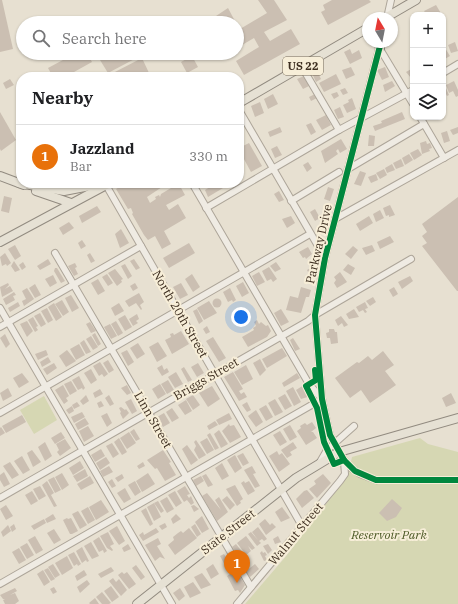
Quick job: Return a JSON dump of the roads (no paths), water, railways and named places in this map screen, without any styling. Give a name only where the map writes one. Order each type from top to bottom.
[{"type":"main road","points":[[396,12],[416,0]]},
{"type":"main road","name":"US 22","points":[[244,101],[362,32]]},
{"type":"main road","points":[[0,176],[16,182]]},
{"type":"main road","points":[[31,188],[71,203]]},
{"type":"main road","points":[[47,188],[64,191],[80,188]]},
{"type":"main road","points":[[0,242],[95,188]]},
{"type":"main road","name":"State Street","points":[[137,604],[281,490],[320,462],[339,452],[458,418]]},
{"type":"street","points":[[388,12],[392,0]]},
{"type":"street","name":"Parkway Drive","points":[[376,480],[354,471],[344,460],[330,435],[322,399],[315,315],[324,258],[379,48]]},
{"type":"street","points":[[382,48],[410,98]]},
{"type":"street","points":[[446,71],[458,64]]},
{"type":"street","points":[[302,67],[339,130]]},
{"type":"street","points":[[244,186],[339,130],[410,92]]},
{"type":"street","points":[[244,119],[324,258]]},
{"type":"street","points":[[422,120],[444,158]]},
{"type":"street","points":[[348,169],[424,124]]},
{"type":"street","points":[[335,219],[458,150]]},
{"type":"street","points":[[291,201],[339,172]]},
{"type":"street","name":"North 20th Street","points":[[105,188],[141,246],[302,526]]},
{"type":"street","points":[[0,584],[322,399],[309,384],[195,188]]},
{"type":"street","points":[[206,208],[241,188]]},
{"type":"street","points":[[0,413],[310,234]]},
{"type":"street","points":[[0,327],[141,246]]},
{"type":"street","name":"Linn Street","points":[[55,253],[251,587]]},
{"type":"street","name":"Briggs Street","points":[[0,498],[411,260]]},
{"type":"street","points":[[0,308],[172,604]]},
{"type":"street","name":"State Street","points":[[320,462],[327,450],[354,426]]},
{"type":"street","name":"Walnut Street","points":[[237,604],[340,481],[345,474],[344,460]]},
{"type":"place","name":"Jazzland","points":[[237,583]]},
{"type":"park label","name":"Reservoir Park","points":[[389,535]]}]
